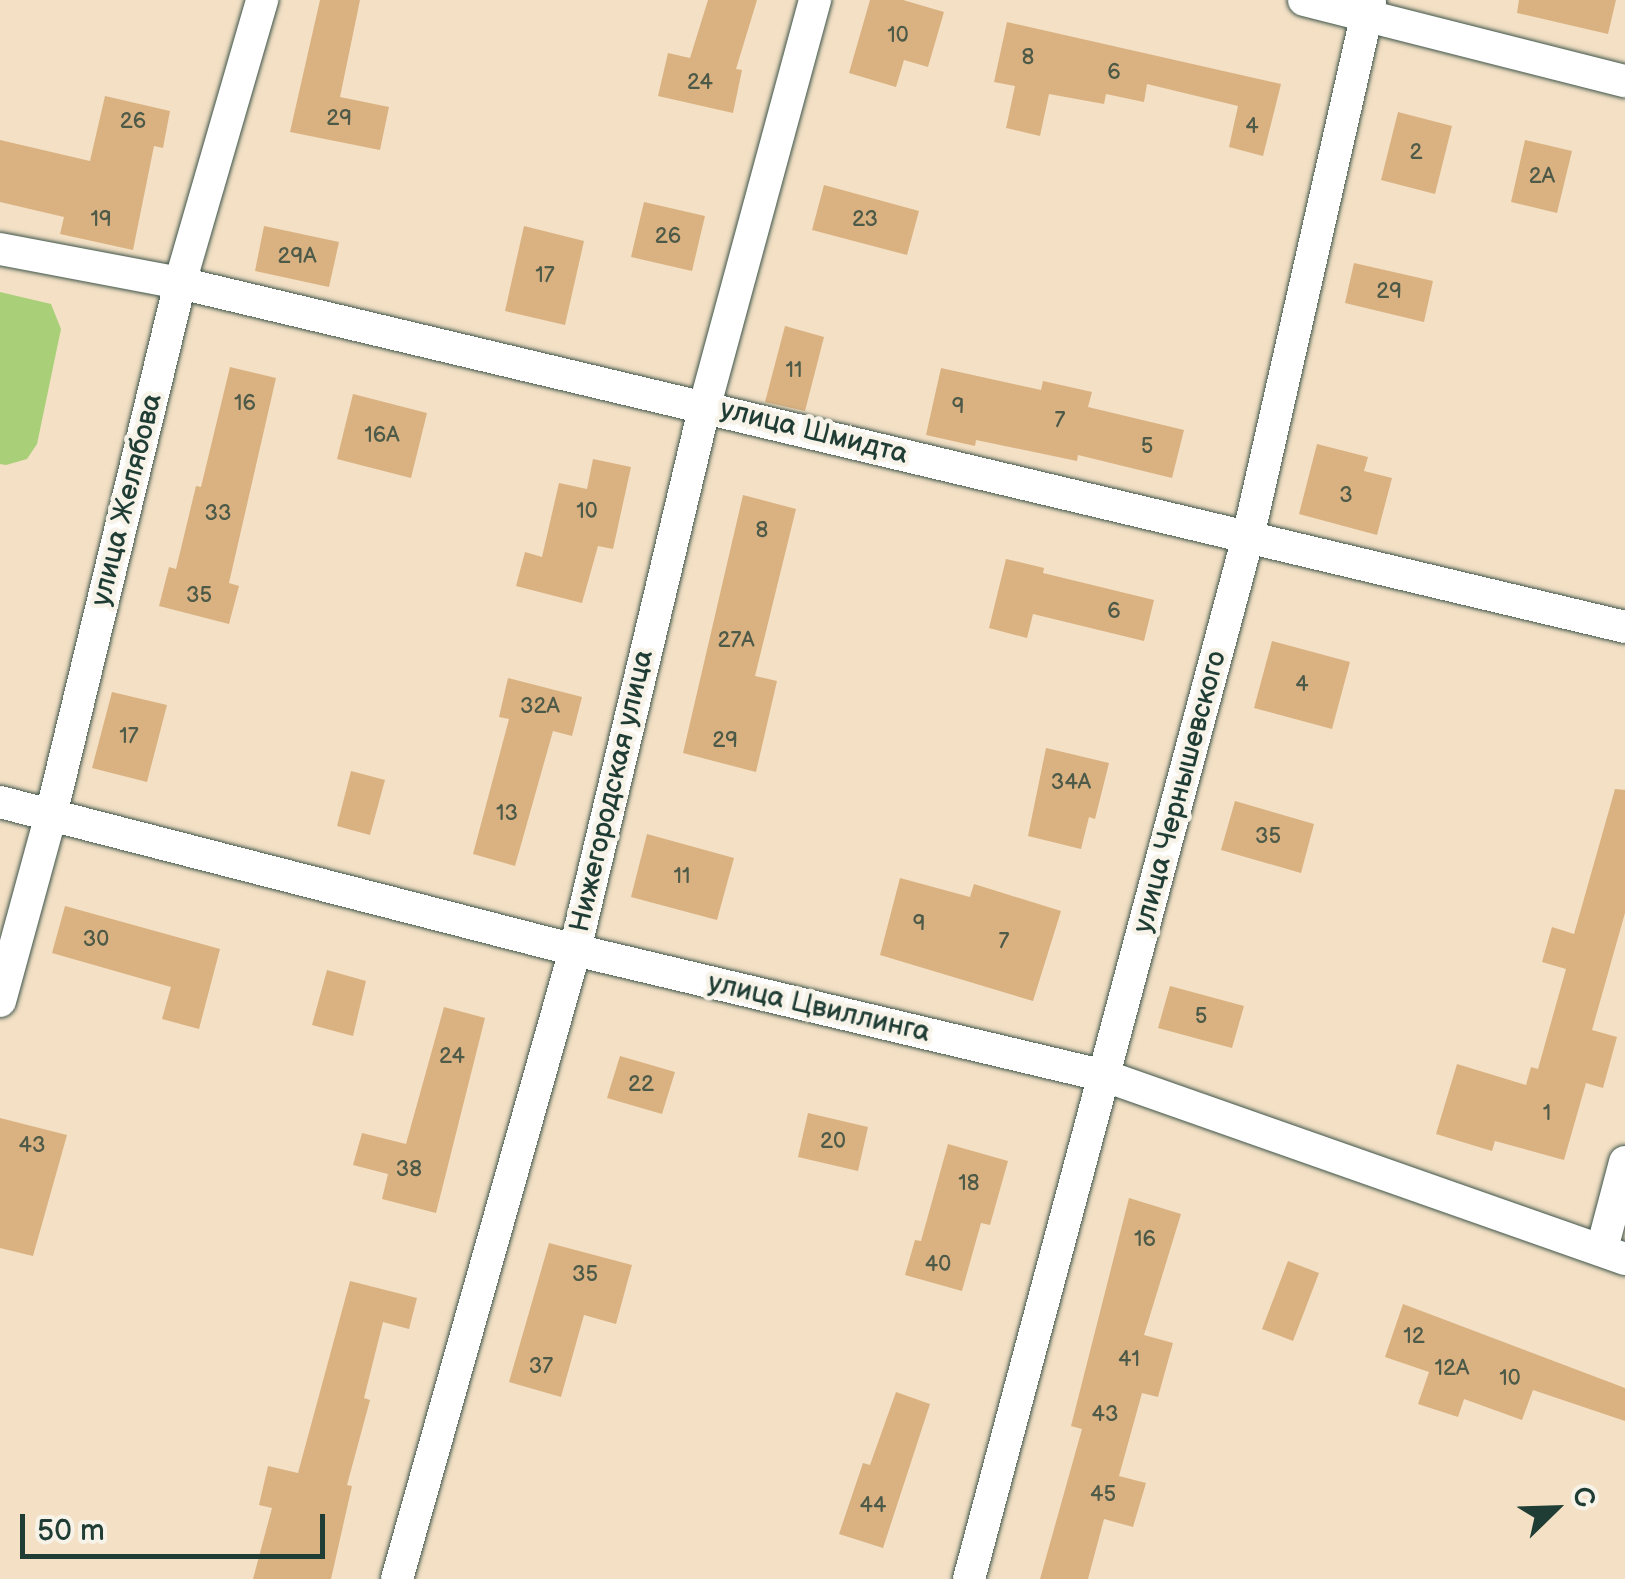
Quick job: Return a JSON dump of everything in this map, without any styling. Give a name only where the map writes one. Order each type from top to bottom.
[{"type":"street","name":"улица Желябова","points":[[0,1001],[51,814],[180,283],[262,0]]},
{"type":"street","name":"Нижегородская улица","points":[[397,1579],[575,950],[704,405],[814,0]]},
{"type":"street","points":[[1304,0],[1368,7],[1625,80]]},
{"type":"street","name":"улица Чернышевского","points":[[969,1579],[1248,537],[1368,7]]},
{"type":"street","name":"улица Шмидта","points":[[0,249],[180,283],[1625,627]]},
{"type":"street","name":"улица Цвиллинга","points":[[0,802],[575,950],[1105,1076],[1613,1254]]},
{"type":"street","points":[[1613,1254],[1625,1162]]},
{"type":"green space","points":[[0,292],[51,304],[61,329],[37,444],[27,459],[6,465],[0,464]]},
{"type":"building","points":[[320,0],[360,0],[340,97],[389,107],[380,150],[290,132]]},
{"type":"building","points":[[708,0],[757,0],[736,69],[742,70],[733,113],[658,96],[668,53],[690,58]]},
{"type":"building","points":[[870,0],[903,0],[944,12],[928,67],[904,60],[896,87],[849,73]]},
{"type":"building","points":[[1519,0],[1616,0],[1608,34],[1517,13]]},
{"type":"building","points":[[1007,22],[1281,84],[1263,156],[1229,147],[1238,106],[1147,84],[1144,102],[1106,94],[1104,104],[1049,94],[1040,136],[1006,128],[1015,86],[994,82]]},
{"type":"building","points":[[105,96],[170,111],[163,148],[154,146],[133,250],[60,234],[64,217],[0,202],[0,140],[90,161]]},
{"type":"building","points":[[1398,112],[1452,126],[1435,194],[1381,180]]},
{"type":"building","points":[[1525,140],[1572,151],[1557,213],[1511,202]]},
{"type":"building","points":[[824,185],[919,211],[907,255],[812,230]]},
{"type":"building","points":[[644,202],[705,216],[692,271],[631,257]]},
{"type":"building","points":[[264,226],[339,242],[329,287],[255,271]]},
{"type":"building","points":[[524,226],[584,241],[565,325],[505,311]]},
{"type":"building","points":[[1354,263],[1433,281],[1424,322],[1345,303]]},
{"type":"building","points":[[785,326],[824,337],[805,411],[765,402]]},
{"type":"building","points":[[230,367],[276,378],[229,583],[239,586],[229,624],[159,606],[169,567],[176,569],[196,486],[201,487]]},
{"type":"building","points":[[941,368],[1041,390],[1043,381],[1092,392],[1088,407],[1184,430],[1172,478],[1078,455],[1077,461],[976,440],[975,446],[926,435]]},
{"type":"building","points":[[353,394],[427,413],[411,478],[337,459]]},
{"type":"building","points":[[1317,444],[1368,457],[1364,471],[1392,478],[1377,535],[1299,514]]},
{"type":"building","points":[[593,459],[631,467],[613,549],[598,546],[582,603],[516,586],[525,552],[542,557],[559,483],[587,489]]},
{"type":"building","points":[[743,495],[796,509],[755,676],[777,681],[756,772],[683,753]]},
{"type":"building","points":[[1006,559],[1044,568],[1043,573],[1154,600],[1144,641],[1033,614],[1027,638],[989,628]]},
{"type":"building","points":[[1272,641],[1350,662],[1332,729],[1254,708]]},
{"type":"building","points":[[508,678],[582,697],[572,736],[553,731],[515,866],[473,854],[509,719],[499,717]]},
{"type":"building","points":[[112,692],[167,705],[147,782],[92,768]]},
{"type":"building","points":[[1046,748],[1109,763],[1095,819],[1089,817],[1081,849],[1028,836]]},
{"type":"building","points":[[351,771],[385,780],[370,835],[337,826]]},
{"type":"building","points":[[1615,789],[1625,790],[1625,913],[1592,1030],[1617,1037],[1603,1088],[1586,1083],[1564,1160],[1495,1141],[1492,1151],[1436,1134],[1457,1064],[1526,1085],[1531,1067],[1538,1069],[1566,969],[1542,962],[1552,927],[1574,934]]},
{"type":"building","points":[[1235,801],[1314,824],[1301,873],[1221,850]]},
{"type":"building","points":[[647,834],[734,858],[717,920],[631,897]]},
{"type":"building","points":[[900,878],[970,897],[974,884],[1061,911],[1033,1001],[880,955]]},
{"type":"building","points":[[65,906],[220,949],[199,1029],[162,1019],[171,987],[52,953]]},
{"type":"building","points":[[327,970],[366,981],[353,1036],[312,1025]]},
{"type":"building","points":[[1170,986],[1244,1006],[1232,1048],[1158,1028]]},
{"type":"building","points":[[444,1007],[485,1018],[436,1213],[382,1199],[388,1174],[353,1165],[362,1133],[406,1144]]},
{"type":"building","points":[[620,1056],[675,1072],[662,1114],[607,1098]]},
{"type":"building","points":[[808,1113],[868,1127],[858,1171],[798,1157]]},
{"type":"building","points":[[0,1118],[67,1135],[33,1256],[0,1248]]},
{"type":"building","points":[[948,1144],[1008,1161],[990,1225],[981,1223],[962,1291],[905,1275],[915,1240],[921,1241]]},
{"type":"building","points":[[1129,1198],[1181,1214],[1144,1335],[1173,1343],[1158,1397],[1142,1393],[1119,1476],[1146,1483],[1133,1527],[1104,1519],[1088,1579],[1040,1579],[1082,1429],[1071,1426]]},
{"type":"building","points":[[549,1243],[632,1265],[616,1324],[584,1315],[561,1397],[509,1382]]},
{"type":"building","points":[[1288,1261],[1319,1273],[1293,1341],[1262,1329]]},
{"type":"building","points":[[350,1281],[417,1298],[409,1329],[383,1322],[364,1398],[370,1400],[347,1485],[352,1486],[331,1579],[253,1579],[272,1508],[259,1505],[268,1466],[298,1473]]},
{"type":"building","points":[[1403,1304],[1625,1388],[1625,1421],[1533,1390],[1522,1420],[1464,1399],[1458,1417],[1418,1404],[1429,1372],[1385,1357]]},
{"type":"building","points":[[896,1392],[930,1404],[883,1548],[839,1534],[863,1463],[870,1465]]}]
